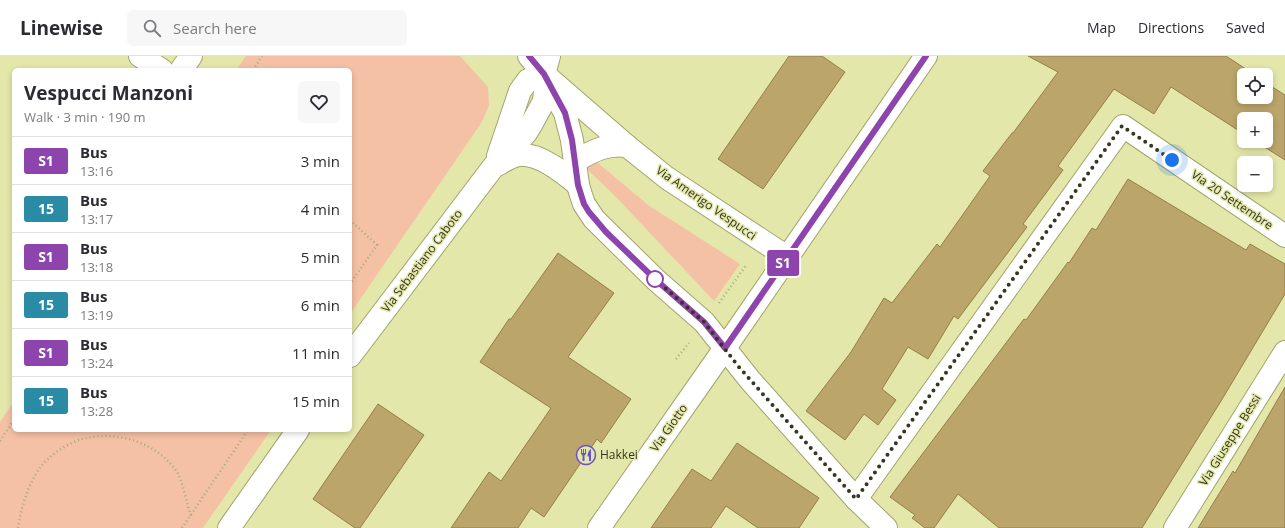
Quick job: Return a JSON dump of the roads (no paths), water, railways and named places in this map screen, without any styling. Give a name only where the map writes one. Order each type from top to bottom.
[{"type":"street","points":[[140,56],[159,68]]},
{"type":"street","points":[[182,68],[191,56]]},
{"type":"street","name":"Via Amerigo Vespucci","points":[[529,56],[546,65],[628,146],[667,178],[786,258]]},
{"type":"street","name":"Via Giotto","points":[[599,528],[926,56]]},
{"type":"street","name":"Via Amerigo Vespucci","points":[[546,65],[565,113],[572,140],[578,185],[584,204],[594,219],[656,280],[704,322],[746,375],[856,499],[886,528]]},
{"type":"street","name":"Via Sebastiano Caboto","points":[[352,353],[494,166],[526,133],[545,96],[546,65]]},
{"type":"street","name":"Via 20 Settembre","points":[[856,499],[1122,126],[1285,236]]},
{"type":"street","points":[[575,161],[600,148],[618,145],[628,146]]},
{"type":"street","name":"Via Sebastiano Caboto","points":[[494,166],[512,157],[526,155],[549,164],[578,185]]},
{"type":"street","name":"Via Giuseppe Bessi","points":[[1175,528],[1284,356]]},
{"type":"street","points":[[230,528],[297,432]]},
{"type":"place","name":"Hakkei","points":[[586,455]]}]
